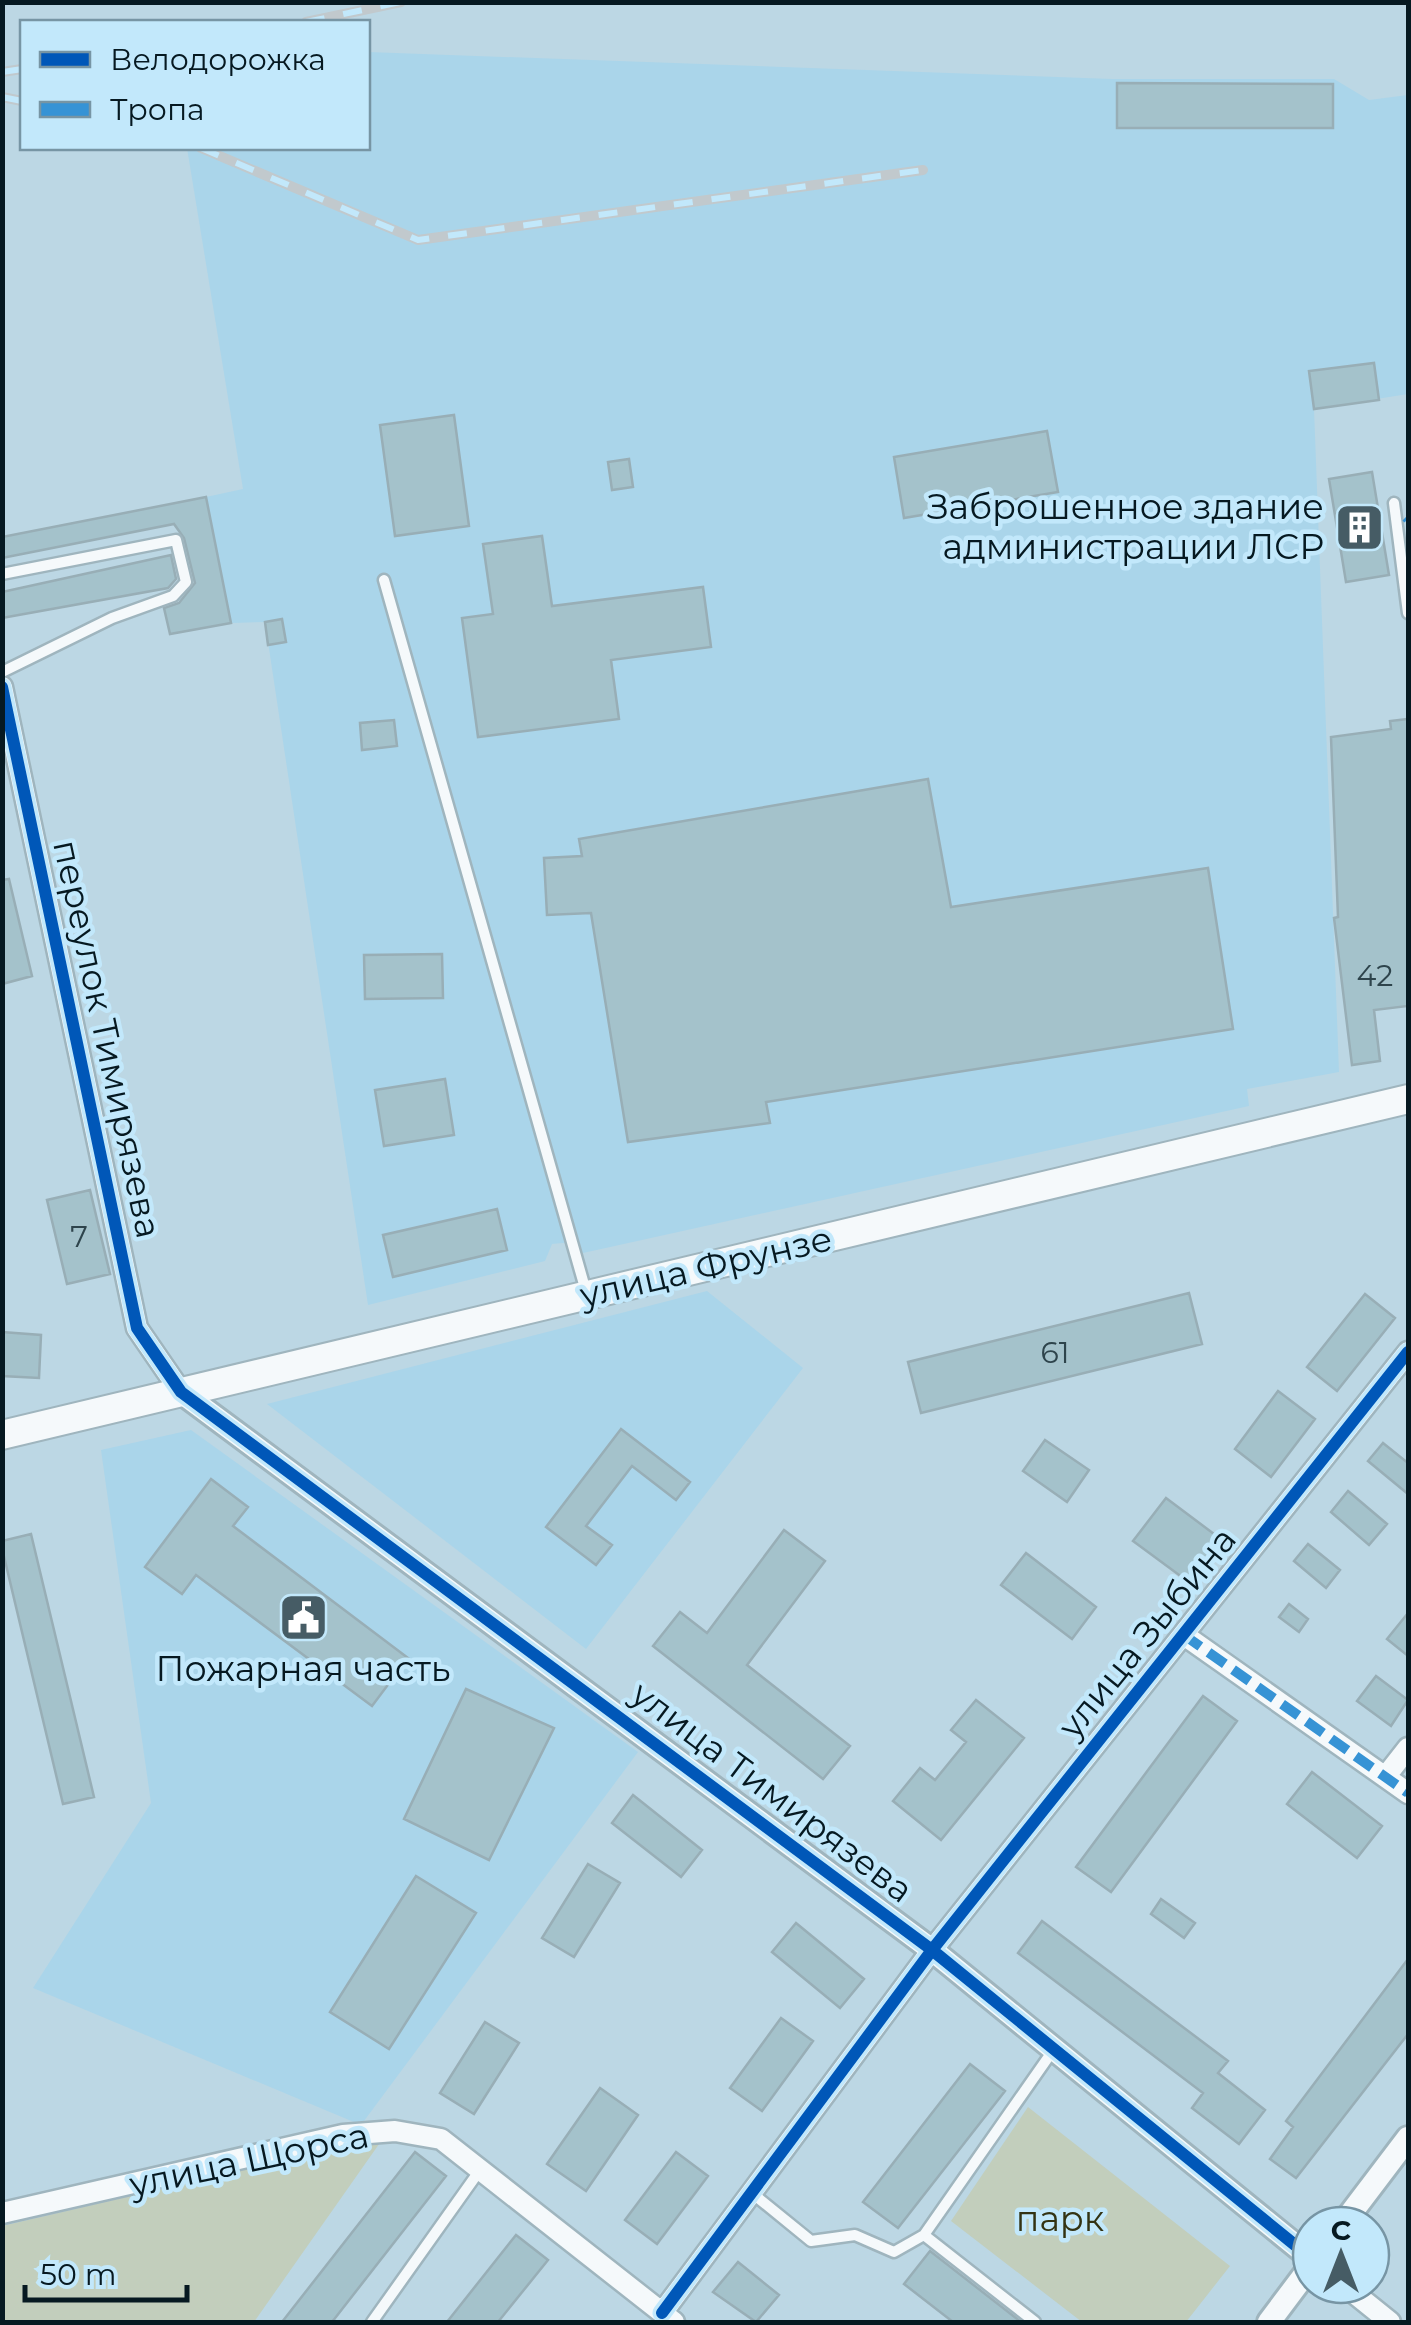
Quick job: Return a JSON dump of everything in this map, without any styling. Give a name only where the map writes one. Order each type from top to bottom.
[{"type":"main road","name":"улица Фрунзе","points":[[2,1435],[1408,1099]]},
{"type":"street","name":"переулок Тимирязева","points":[[2,686],[138,1328],[182,1392]]},
{"type":"street","name":"улица Зыбина","points":[[668,2318],[752,2192],[932,1950],[1408,1352]]},
{"type":"street","name":"улица Тимирязева","points":[[182,1392],[932,1950],[1291,2242]]},
{"type":"street","points":[[1184,1635],[1408,1793]]},
{"type":"street","points":[[1386,1776],[1408,1748]]},
{"type":"street","name":"улица Щорса","points":[[2,2212],[343,2135],[395,2131],[442,2139],[668,2318]]},
{"type":"street","points":[[1357,2205],[1408,2138]]},
{"type":"street","points":[[1269,2322],[1291,2293]]},
{"type":"street","points":[[1369,2305],[1390,2322]]},
{"type":"lane","points":[[1394,503],[1408,613]]},
{"type":"lane","points":[[2,574],[176,540],[186,582],[172,596],[112,618],[2,672]]},
{"type":"lane","points":[[384,580],[587,1296]]},
{"type":"lane","points":[[752,2192],[811,2240],[855,2235],[894,2252],[924,2235],[1054,2049]]},
{"type":"lane","points":[[372,2322],[480,2170]]},
{"type":"lane","points":[[924,2235],[1036,2322]]},
{"type":"shaded area","points":[[370,52],[1112,79],[1334,79],[1369,100],[1408,95],[1408,394],[1314,409],[1339,1072],[1247,1089],[1249,1106],[583,1253],[573,1242],[552,1244],[545,1261],[368,1305],[265,622],[231,623],[206,497],[243,489],[187,150],[370,150]]},
{"type":"shaded area","points":[[707,1291],[803,1368],[586,1649],[267,1404]]},
{"type":"shaded area","points":[[191,1430],[638,1752],[361,2125],[33,1988],[151,1803],[101,1450]]},
{"type":"green space","name":"парк","points":[[1028,2107],[1230,2266],[1186,2322],[1082,2322],[951,2221]]},
{"type":"green space","points":[[384,2137],[254,2322],[3,2322],[2,2226]]},
{"type":"building","points":[[1117,83],[1333,84],[1333,128],[1117,128]]},
{"type":"building","points":[[1374,363],[1379,400],[1314,409],[1309,371]]},
{"type":"building","points":[[454,415],[469,526],[395,536],[380,425]]},
{"type":"building","points":[[1047,431],[1058,492],[904,518],[894,457]]},
{"type":"building","points":[[629,459],[633,487],[612,490],[608,462]]},
{"type":"building","name":"Заброшенное здание администрации ЛСР","points":[[1372,472],[1389,575],[1346,582],[1329,479]]},
{"type":"building","points":[[206,497],[231,623],[170,634],[164,608],[179,603],[195,583],[184,538],[174,524],[2,558],[2,537]]},
{"type":"building","points":[[542,536],[552,606],[703,587],[711,647],[611,660],[619,719],[478,737],[462,618],[493,614],[483,544]]},
{"type":"building","points":[[171,555],[176,579],[168,588],[2,618],[2,592]]},
{"type":"building","points":[[282,619],[286,642],[268,645],[265,622]]},
{"type":"building","points":[[1408,719],[1408,1006],[1374,1010],[1380,1061],[1352,1065],[1334,918],[1338,917],[1331,737],[1391,729],[1390,721]]},
{"type":"building","points":[[394,720],[397,746],[362,750],[360,723]]},
{"type":"building","points":[[928,779],[951,907],[1208,868],[1233,1029],[766,1102],[770,1123],[628,1142],[591,913],[547,915],[544,858],[582,856],[579,839]]},
{"type":"building","points":[[9,879],[32,976],[2,984],[2,880]]},
{"type":"building","points":[[442,954],[443,998],[365,999],[364,955]]},
{"type":"building","points":[[445,1079],[454,1135],[384,1146],[375,1090]]},
{"type":"building","points":[[90,1190],[110,1274],[67,1284],[47,1200]]},
{"type":"building","points":[[497,1209],[507,1250],[393,1277],[383,1235]]},
{"type":"building","points":[[1189,1293],[1202,1344],[921,1413],[908,1362]]},
{"type":"building","points":[[1365,1294],[1395,1318],[1337,1391],[1307,1367]]},
{"type":"building","points":[[2,1332],[41,1335],[39,1378],[2,1376]]},
{"type":"building","points":[[1278,1391],[1315,1419],[1271,1477],[1235,1449]]},
{"type":"building","points":[[621,1429],[690,1482],[676,1500],[632,1466],[586,1526],[612,1545],[596,1565],[546,1527]]},
{"type":"building","points":[[1045,1440],[1089,1470],[1067,1502],[1023,1471]]},
{"type":"building","points":[[1383,1443],[1408,1463],[1408,1494],[1368,1461]]},
{"type":"building","name":"Пожарная часть","points":[[211,1479],[248,1507],[233,1526],[408,1658],[372,1706],[196,1575],[182,1594],[145,1567]]},
{"type":"building","points":[[1348,1491],[1387,1524],[1369,1545],[1331,1512]]},
{"type":"building","points":[[1166,1498],[1222,1540],[1190,1583],[1133,1541]]},
{"type":"building","points":[[784,1530],[825,1561],[747,1665],[850,1746],[823,1779],[653,1646],[680,1612],[707,1633]]},
{"type":"building","points":[[31,1534],[94,1797],[63,1804],[2,1548],[2,1541]]},
{"type":"building","points":[[1308,1544],[1340,1570],[1326,1588],[1294,1561]]},
{"type":"building","points":[[1026,1553],[1096,1607],[1072,1639],[1001,1585]]},
{"type":"building","points":[[1289,1604],[1308,1619],[1299,1632],[1279,1617]]},
{"type":"building","points":[[1408,1613],[1408,1656],[1387,1639]]},
{"type":"building","points":[[1376,1676],[1408,1700],[1391,1726],[1357,1701]]},
{"type":"building","points":[[466,1689],[554,1728],[489,1860],[404,1819]]},
{"type":"building","points":[[1203,1696],[1237,1721],[1111,1892],[1076,1867]]},
{"type":"building","points":[[976,1700],[1024,1738],[941,1840],[893,1801],[920,1768],[935,1780],[966,1742],[951,1730]]},
{"type":"building","points":[[1312,1772],[1382,1826],[1357,1858],[1287,1804]]},
{"type":"building","points":[[633,1795],[702,1850],[681,1877],[612,1823]]},
{"type":"building","points":[[588,1864],[620,1883],[574,1957],[542,1938]]},
{"type":"building","points":[[416,1876],[476,1913],[389,2049],[330,2012]]},
{"type":"building","points":[[1161,1899],[1195,1923],[1184,1938],[1151,1914]]},
{"type":"building","points":[[1042,1921],[1228,2061],[1218,2073],[1265,2110],[1239,2144],[1192,2108],[1203,2093],[1018,1953]]},
{"type":"building","points":[[796,1923],[864,1979],[840,2008],[772,1952]]},
{"type":"building","points":[[1408,1959],[1408,2034],[1296,2178],[1270,2159],[1293,2127],[1286,2121]]},
{"type":"building","points":[[781,2018],[813,2041],[762,2111],[730,2088]]},
{"type":"building","points":[[485,2022],[519,2043],[474,2114],[440,2093]]},
{"type":"building","points":[[970,2064],[1005,2091],[898,2228],[863,2202]]},
{"type":"building","points":[[600,2088],[638,2115],[586,2191],[547,2164]]},
{"type":"building","points":[[415,2152],[446,2176],[332,2322],[282,2322]]},
{"type":"building","points":[[676,2152],[708,2176],[657,2244],[625,2220]]},
{"type":"building","points":[[516,2235],[548,2260],[498,2322],[447,2322]]},
{"type":"building","points":[[930,2251],[1021,2322],[953,2322],[904,2284]]},
{"type":"building","points":[[738,2262],[779,2295],[756,2322],[713,2292]]},
{"type":"railway","points":[[316,20],[401,2]]},
{"type":"railway","points":[[2,72],[20,69]]},
{"type":"railway","points":[[2,97],[20,101]]},
{"type":"railway","points":[[206,150],[418,240],[923,170]]},
{"type":"marked path","points":[[1184,1635],[1408,1793]]},
{"type":"cycle path","points":[[2,687],[137,1328],[181,1392],[932,1950],[1291,2242]]},
{"type":"cycle path","points":[[662,2313],[932,1950],[1408,1352]]},
{"type":"place","name":"Заброшенное здание администрации ЛСР","points":[[1359,527]]},
{"type":"place","name":"Пожарная часть","points":[[303,1617]]}]
